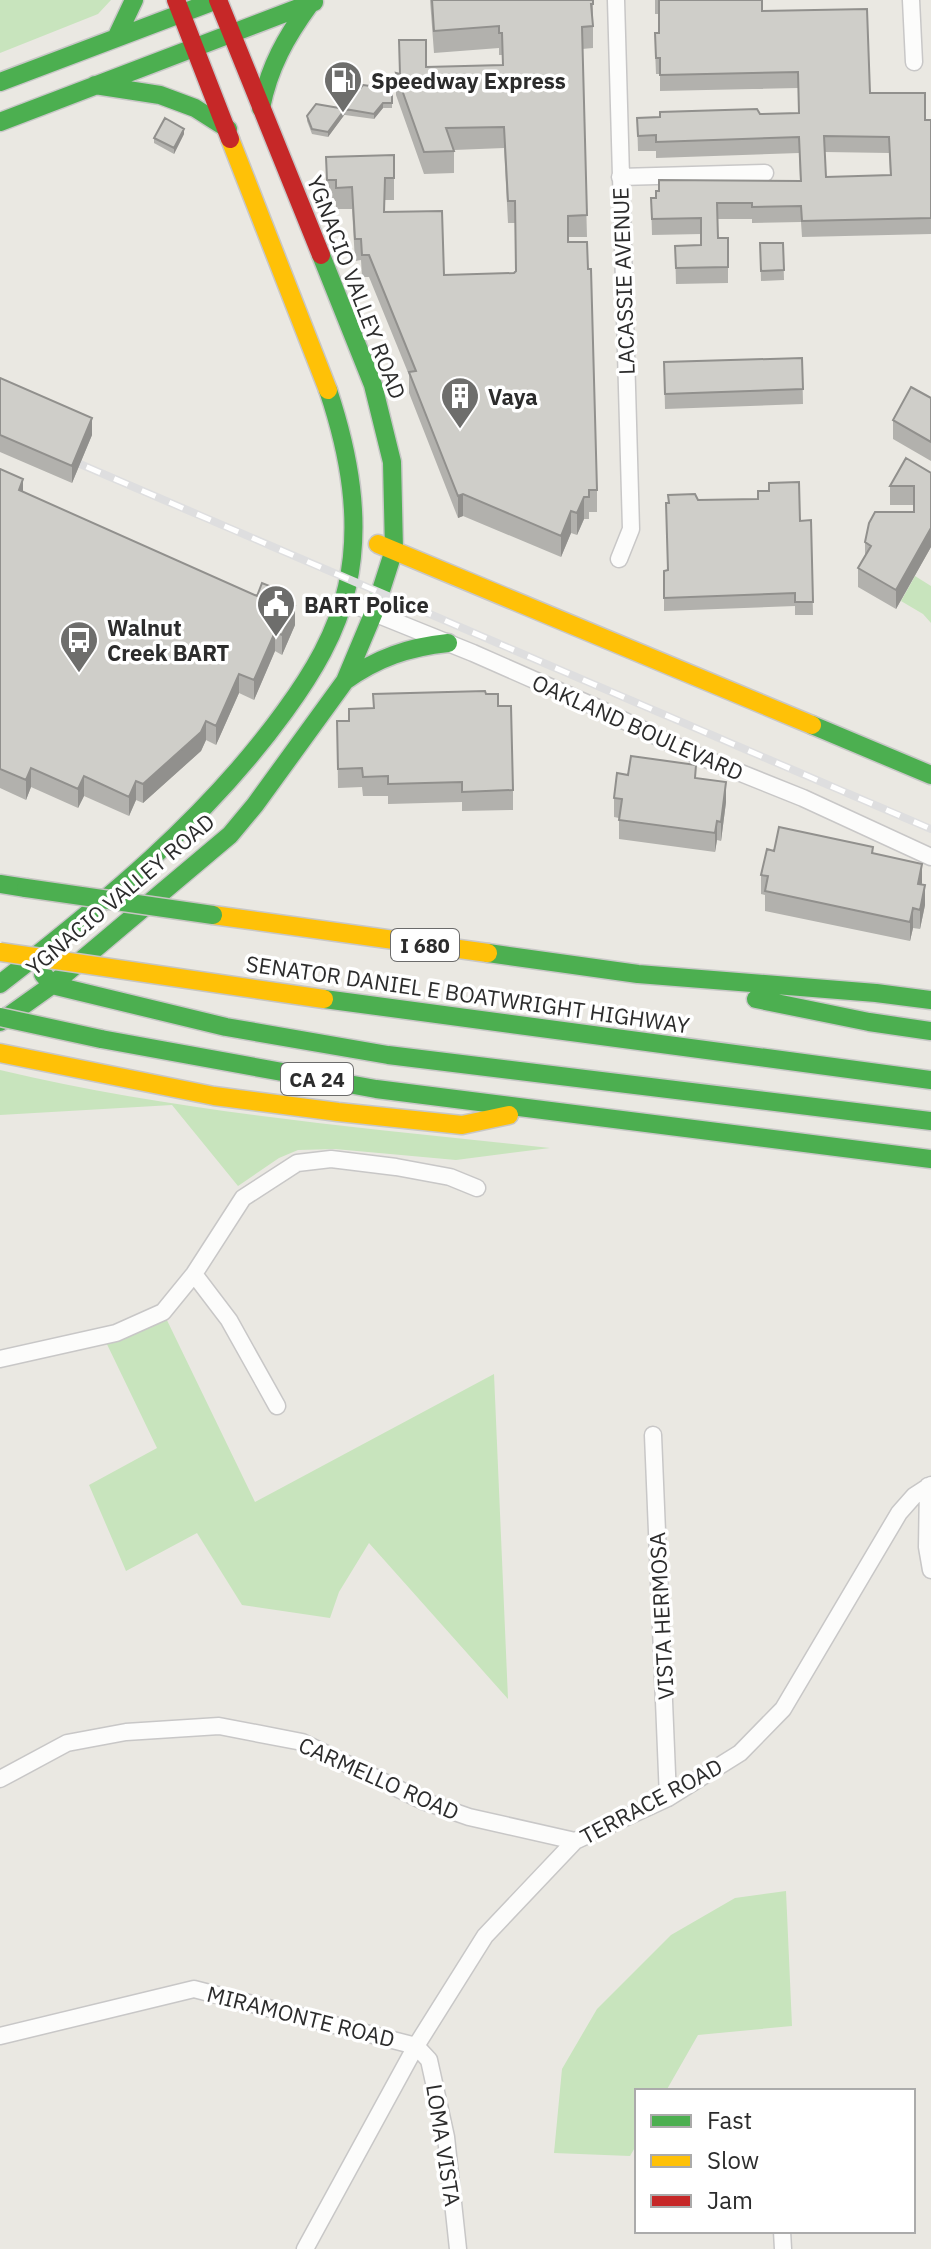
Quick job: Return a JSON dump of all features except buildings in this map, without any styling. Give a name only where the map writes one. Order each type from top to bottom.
[{"type":"main road","points":[[117,36],[134,0]]},
{"type":"main road","points":[[0,82],[117,36],[179,6],[218,0]]},
{"type":"main road","name":"YGNACIO VALLEY ROAD","points":[[0,1020],[52,985],[230,835],[305,739],[345,681],[374,612],[394,550],[392,462],[373,385],[218,0]]},
{"type":"main road","points":[[0,122],[315,2]]},
{"type":"main road","points":[[261,108],[266,79],[276,53],[315,2]]},
{"type":"main road","name":"YGNACIO VALLEY ROAD","points":[[0,984],[57,940],[176,837],[249,756],[312,670],[330,639],[344,601],[354,534],[347,457],[329,393],[179,6]]},
{"type":"main road","points":[[95,85],[160,95],[195,108],[228,129]]},
{"type":"main road","points":[[354,534],[931,775]]},
{"type":"main road","points":[[345,681],[365,666],[400,649],[448,643]]},
{"type":"main road","name":"SENATOR DANIEL E BOATWRIGHT HIGHWAY","points":[[0,884],[638,974],[835,989],[931,1000]]},
{"type":"main road","points":[[57,940],[42,967],[45,978],[52,985],[226,1027],[388,1055],[931,1121]]},
{"type":"main road","name":"SENATOR DANIEL E BOATWRIGHT HIGHWAY","points":[[0,952],[324,999],[931,1080]]},
{"type":"main road","points":[[638,974],[841,1017],[931,1031]]},
{"type":"main road","name":"CA 24","points":[[0,1020],[313,1079],[931,1159]]},
{"type":"main road","points":[[0,1053],[214,1096],[462,1125],[535,1110]]},
{"type":"street","name":"LACASSIE AVENUE","points":[[616,0],[631,529],[619,559]]},
{"type":"street","points":[[911,0],[914,62]]},
{"type":"street","points":[[620,177],[765,173]]},
{"type":"street","name":"OAKLAND BOULEVARD","points":[[344,601],[600,709],[691,753],[803,798],[931,857]]},
{"type":"street","points":[[0,1359],[116,1333],[163,1312],[194,1274],[243,1198],[297,1163],[331,1159],[396,1167],[450,1177],[477,1188]]},
{"type":"street","points":[[194,1274],[229,1320],[277,1406]]},
{"type":"street","name":"VISTA HERMOSA","points":[[653,1435],[668,1798]]},
{"type":"street","points":[[930,1485],[927,1547],[931,1570]]},
{"type":"street","name":"TERRACE ROAD","points":[[305,2249],[416,2046],[485,1936],[575,1841],[668,1798],[740,1753],[783,1709],[899,1513],[914,1496],[930,1485]]},
{"type":"street","name":"CARMELLO ROAD","points":[[0,1779],[67,1743],[126,1732],[219,1726],[302,1742],[423,1801],[469,1817],[575,1841]]},
{"type":"street","name":"MIRAMONTE ROAD","points":[[0,2036],[194,1989],[416,2046]]},
{"type":"street","name":"LOMA VISTA","points":[[416,2046],[429,2060],[446,2137],[458,2249]]},
{"type":"green space","points":[[0,0],[111,0],[98,14],[0,53]]},
{"type":"green space","points":[[915,576],[931,586],[931,623],[923,614],[901,601]]},
{"type":"green space","points":[[0,1070],[136,1098],[205,1108],[550,1148],[456,1160],[335,1149],[298,1150],[279,1158],[238,1186],[172,1105],[0,1115]]},
{"type":"green space","points":[[163,1312],[255,1502],[494,1374],[508,1699],[369,1543],[339,1592],[330,1618],[242,1605],[197,1533],[126,1571],[89,1485],[157,1448],[103,1336]]},
{"type":"green space","points":[[786,1891],[792,2026],[698,2035],[667,2089],[635,2089],[635,2147],[630,2156],[554,2153],[562,2069],[597,2009],[671,1935],[735,1898]]},
{"type":"railway","points":[[59,455],[931,829]]},
{"type":"traffic: fast","points":[[117,36],[134,0]]},
{"type":"traffic: fast","points":[[0,82],[217,0]]},
{"type":"traffic: fast","points":[[0,122],[314,2]]},
{"type":"traffic: fast","points":[[261,108],[280,53],[310,4]]},
{"type":"traffic: fast","points":[[95,85],[160,95],[195,108],[228,129]]},
{"type":"traffic: fast","points":[[0,1022],[52,985],[230,835],[345,681],[374,612],[394,550],[392,462],[373,385],[321,255]]},
{"type":"traffic: fast","points":[[0,984],[115,891],[188,823],[255,750],[314,668],[343,604],[353,537],[347,463],[328,390]]},
{"type":"traffic: fast","points":[[345,681],[394,655],[448,643]]},
{"type":"traffic: fast","points":[[812,725],[931,775]]},
{"type":"traffic: fast","points":[[0,884],[26,888]]},
{"type":"traffic: fast","points":[[26,888],[213,915]]},
{"type":"traffic: fast","points":[[488,953],[638,974],[931,1000]]},
{"type":"traffic: fast","points":[[43,974],[52,985],[226,1027],[388,1055],[931,1121]]},
{"type":"traffic: fast","points":[[324,999],[931,1080]]},
{"type":"traffic: fast","points":[[756,999],[931,1031]]},
{"type":"traffic: fast","points":[[0,1017],[101,1039]]},
{"type":"traffic: fast","points":[[101,1039],[376,1089],[931,1159]]},
{"type":"traffic: slow","points":[[230,139],[328,390]]},
{"type":"traffic: slow","points":[[378,544],[812,725]]},
{"type":"traffic: slow","points":[[213,915],[488,953]]},
{"type":"traffic: slow","points":[[0,952],[324,999]]},
{"type":"traffic: slow","points":[[0,1053],[214,1096],[338,1112],[462,1125],[509,1115]]},
{"type":"traffic: jam","points":[[176,0],[230,139]]},
{"type":"traffic: jam","points":[[218,0],[321,255]]},
{"type":"place","name":"Speedway Express","points":[[343,114]]},
{"type":"place","name":"Vaya","points":[[460,430]]},
{"type":"place","name":"BART Police","points":[[276,638]]},
{"type":"place","name":"Walnut Creek BART","points":[[79,674]]}]
